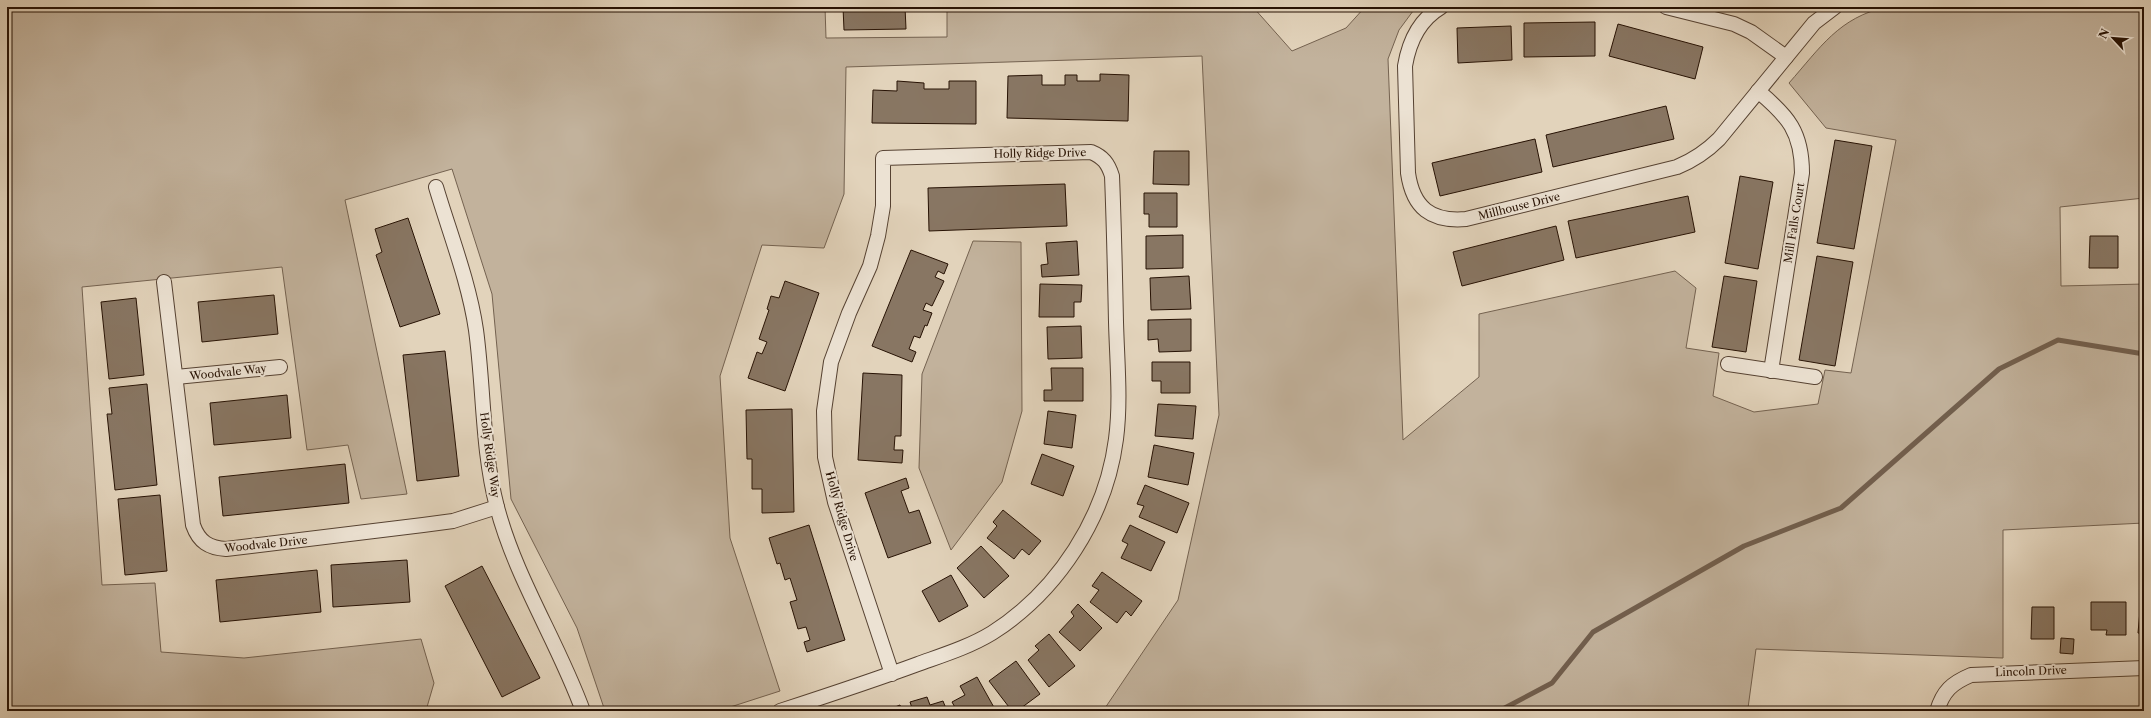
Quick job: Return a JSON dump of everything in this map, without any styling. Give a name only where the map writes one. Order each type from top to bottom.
[{"type":"street","name":"Millhouse Drive","points":[[1441,7],[1424,21],[1414,35],[1407,50],[1405,66],[1408,173],[1410,186],[1415,199],[1425,210],[1437,218],[1450,220],[1466,219],[1677,167],[1691,161],[1706,152],[1718,140],[1814,23],[1835,7]]},
{"type":"street","points":[[1666,7],[1734,24],[1751,32],[1786,57]]},
{"type":"street","name":"Mill Falls Court","points":[[1758,91],[1780,109],[1789,121],[1800,145],[1802,158],[1802,173],[1771,370]]},
{"type":"street","name":"Holly Ridge Drive","points":[[780,711],[892,674],[958,650],[992,633],[1024,608],[1051,581],[1075,550],[1094,515],[1107,479],[1116,439],[1118,398],[1112,176],[1109,166],[1101,157],[1091,152],[883,158],[883,206],[878,236],[870,266],[848,313],[831,362],[824,411],[825,458],[835,502],[892,674]]},
{"type":"street","name":"Holly Ridge Way","points":[[436,187],[470,301],[476,330],[489,471],[497,507],[516,560],[564,664],[583,711]]},
{"type":"street","name":"Woodvale Drive","points":[[164,282],[193,525],[197,536],[204,543],[214,548],[226,549],[423,526],[453,521],[497,507]]},
{"type":"street","points":[[1728,364],[1815,378]]},
{"type":"street","name":"Woodvale Way","points":[[176,377],[280,367]]},
{"type":"street","name":"Lincoln Drive","points":[[1937,711],[1947,688],[1958,680],[1971,675],[2144,668]]},
{"type":"shaded area","points":[[7,7],[825,7],[826,38],[947,37],[947,7],[1253,7],[1292,51],[1346,28],[1365,7],[1416,7],[1399,30],[1388,59],[1403,440],[1479,377],[1479,314],[1675,271],[1696,288],[1686,348],[1719,353],[1713,396],[1754,412],[1818,404],[1825,370],[1851,373],[1896,140],[1826,128],[1789,83],[1821,46],[1843,26],[1856,18],[1887,7],[2144,7],[2144,198],[2060,207],[2061,286],[2144,284],[2144,523],[2003,530],[2003,658],[1756,649],[1748,708],[1685,707],[1685,711],[1103,711],[1178,600],[1219,415],[1202,56],[846,67],[844,194],[824,248],[762,245],[720,376],[730,538],[780,691],[718,711],[605,711],[577,628],[511,499],[492,294],[452,169],[345,200],[407,494],[361,499],[348,445],[307,450],[282,267],[82,287],[102,585],[155,583],[161,652],[244,658],[421,639],[434,683],[427,707],[386,711],[7,711]]},
{"type":"shaded area","points":[[973,241],[1021,242],[1022,411],[1002,482],[951,550],[919,468],[922,374]]},
{"type":"building","points":[[843,7],[905,7],[906,29],[844,30]]},
{"type":"building","points":[[1595,22],[1595,56],[1524,57],[1524,23]]},
{"type":"building","points":[[1618,24],[1703,47],[1695,79],[1609,56]]},
{"type":"building","points":[[1511,26],[1512,60],[1458,63],[1457,28]]},
{"type":"building","points":[[1100,74],[1129,75],[1128,121],[1007,118],[1008,76],[1042,75],[1042,85],[1065,85],[1065,75],[1077,75],[1077,81],[1100,81]]},
{"type":"building","points":[[897,81],[924,83],[924,89],[949,89],[949,81],[976,81],[976,124],[872,123],[873,90],[897,91]]},
{"type":"building","points":[[1666,106],[1674,139],[1553,167],[1546,135]]},
{"type":"building","points":[[1535,139],[1542,172],[1440,196],[1432,163]]},
{"type":"building","points":[[1835,140],[1872,146],[1854,249],[1817,243]]},
{"type":"building","points":[[1154,151],[1189,151],[1189,185],[1153,184]]},
{"type":"building","points":[[1740,176],[1773,182],[1758,269],[1725,263]]},
{"type":"building","points":[[1065,184],[1067,226],[929,231],[928,188]]},
{"type":"building","points":[[1144,193],[1177,193],[1177,227],[1149,227],[1149,214],[1144,214]]},
{"type":"building","points":[[1688,196],[1695,232],[1576,258],[1568,221]]},
{"type":"building","points":[[408,218],[440,314],[400,327],[376,255],[382,252],[375,229]]},
{"type":"building","points":[[1556,226],[1564,260],[1462,286],[1453,252]]},
{"type":"building","points":[[1183,235],[1183,268],[1146,269],[1146,236]]},
{"type":"building","points":[[2090,236],[2118,236],[2118,268],[2089,268]]},
{"type":"building","points":[[1077,241],[1079,275],[1042,277],[1041,265],[1048,264],[1046,243]]},
{"type":"building","points":[[911,250],[948,264],[944,274],[938,271],[935,277],[944,281],[932,306],[926,303],[923,310],[932,313],[920,338],[914,336],[909,349],[916,352],[912,362],[872,346]]},
{"type":"building","points":[[1817,256],[1853,262],[1835,366],[1799,360]]},
{"type":"building","points":[[1189,276],[1191,309],[1151,310],[1150,278]]},
{"type":"building","points":[[1724,276],[1757,281],[1746,352],[1712,347]]},
{"type":"building","points":[[785,281],[819,293],[785,391],[748,378],[757,352],[762,354],[767,342],[759,339],[769,310],[767,309],[771,296],[779,298]]},
{"type":"building","points":[[1040,284],[1082,285],[1081,302],[1074,302],[1074,317],[1039,317]]},
{"type":"building","points":[[274,295],[278,334],[202,342],[198,302]]},
{"type":"building","points":[[136,298],[144,375],[109,379],[101,302]]},
{"type":"building","points":[[1191,319],[1191,351],[1159,352],[1158,339],[1148,340],[1148,320]]},
{"type":"building","points":[[1081,326],[1082,358],[1048,359],[1047,327]]},
{"type":"building","points":[[445,351],[459,476],[417,481],[403,355]]},
{"type":"building","points":[[1152,362],[1190,362],[1190,393],[1161,393],[1161,381],[1152,381]]},
{"type":"building","points":[[1051,368],[1083,368],[1083,401],[1044,401],[1044,390],[1052,390]]},
{"type":"building","points":[[863,373],[902,375],[901,436],[895,436],[894,450],[903,450],[902,463],[858,460]]},
{"type":"building","points":[[147,384],[157,485],[115,490],[107,414],[112,414],[109,388]]},
{"type":"building","points":[[287,395],[291,438],[214,445],[210,403]]},
{"type":"building","points":[[1158,404],[1196,406],[1193,439],[1155,436]]},
{"type":"building","points":[[792,409],[794,512],[762,513],[762,489],[752,489],[752,459],[747,459],[746,410]]},
{"type":"building","points":[[1048,411],[1076,415],[1072,448],[1044,444]]},
{"type":"building","points":[[1154,445],[1194,453],[1188,485],[1148,477]]},
{"type":"building","points":[[1042,454],[1074,466],[1063,496],[1031,484]]},
{"type":"building","points":[[345,464],[349,503],[223,516],[219,477]]},
{"type":"building","points":[[906,478],[909,488],[901,491],[909,513],[919,510],[931,543],[888,558],[865,493]]},
{"type":"building","points":[[1145,485],[1189,503],[1177,533],[1139,517],[1144,506],[1137,504]]},
{"type":"building","points":[[160,495],[167,571],[125,575],[118,499]]},
{"type":"building","points":[[1003,510],[1041,541],[1029,555],[1022,549],[1014,559],[987,538],[997,526],[993,522]]},
{"type":"building","points":[[809,525],[845,640],[807,652],[804,642],[810,640],[806,627],[798,629],[790,602],[797,600],[790,578],[785,580],[780,563],[777,564],[769,538]]},
{"type":"building","points":[[1130,525],[1165,542],[1151,571],[1121,558],[1128,544],[1122,541]]},
{"type":"building","points":[[981,546],[1009,576],[984,598],[957,568]]},
{"type":"building","points":[[407,560],[410,602],[333,607],[331,565]]},
{"type":"building","points":[[482,566],[540,678],[502,697],[445,586]]},
{"type":"building","points":[[317,570],[321,612],[220,622],[216,580]]},
{"type":"building","points":[[1102,572],[1142,601],[1131,616],[1126,611],[1117,623],[1090,602],[1099,590],[1092,586]]},
{"type":"building","points":[[951,575],[968,606],[939,622],[922,591]]},
{"type":"building","points":[[2141,599],[2144,600],[2144,634],[2138,633]]},
{"type":"building","points":[[2091,602],[2126,602],[2126,635],[2106,635],[2107,630],[2091,630]]},
{"type":"building","points":[[1078,604],[1102,628],[1080,651],[1059,632],[1074,616],[1071,612]]},
{"type":"building","points":[[2032,607],[2054,607],[2054,639],[2031,639]]},
{"type":"building","points":[[1049,634],[1075,666],[1049,687],[1028,660],[1039,650],[1035,646]]},
{"type":"building","points":[[2061,638],[2074,639],[2073,654],[2060,653]]},
{"type":"building","points":[[1016,661],[1040,694],[1017,711],[1012,711],[989,681]]},
{"type":"building","points":[[977,677],[996,711],[957,711],[952,702],[965,695],[960,686]]},
{"type":"building","points":[[927,697],[930,705],[943,701],[947,711],[913,711],[910,702]]},
{"type":"building","points":[[900,705],[902,711],[885,711]]},
{"type":"waterway","points":[[1499,711],[1552,683],[1593,632],[1744,546],[1841,508],[1999,369],[2058,340],[2144,354]]}]
